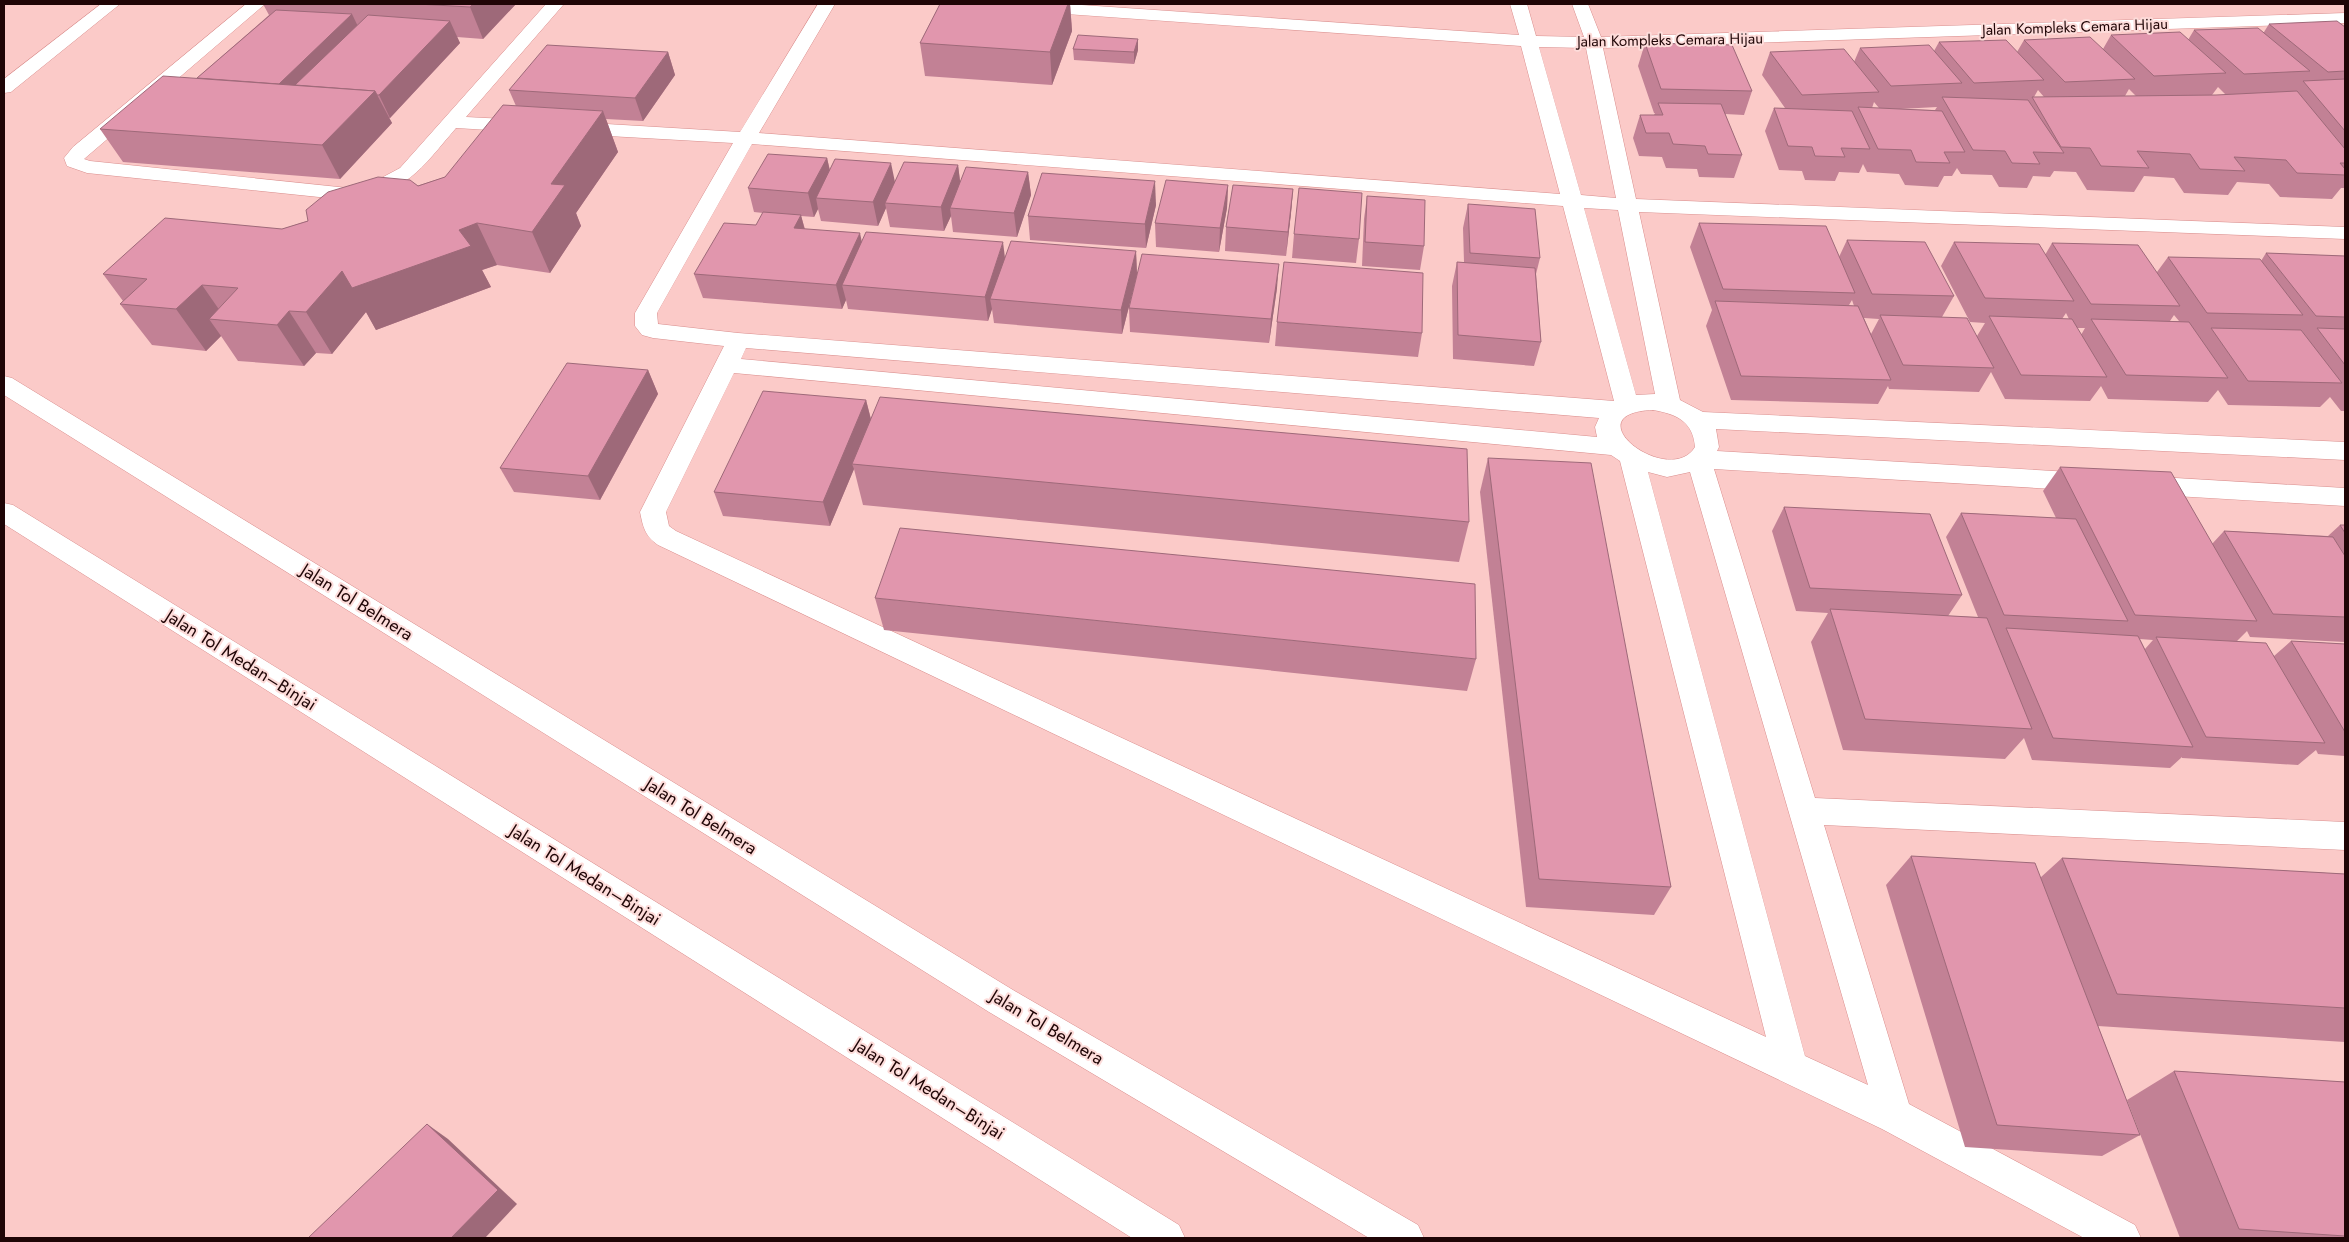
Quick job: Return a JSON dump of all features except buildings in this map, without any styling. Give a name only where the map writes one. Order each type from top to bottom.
[{"type":"main road","points":[[4,88],[111,4]]},
{"type":"main road","points":[[256,4],[80,151],[74,158],[74,162],[86,167],[348,194],[363,193],[394,182],[407,172],[555,4]]},
{"type":"main road","points":[[733,352],[1621,408],[1654,402],[1669,404],[1685,411],[1698,420],[1707,434],[1707,448],[1699,459],[1686,466],[1668,468],[1650,465],[1625,453],[733,352],[662,334],[647,328],[644,322],[651,300],[826,4]]},
{"type":"main road","name":"Jalan Kompleks Cemara Hijau","points":[[996,4],[1528,36],[1592,37],[2345,18]]},
{"type":"main road","points":[[1520,6],[1572,200],[1621,408]]},
{"type":"main road","points":[[1582,7],[1592,37],[1669,404]]},
{"type":"main road","points":[[451,122],[539,127]]},
{"type":"main road","points":[[559,128],[746,138],[1627,204],[2345,233]]},
{"type":"main road","points":[[733,352],[653,512],[657,531],[667,538],[1895,1116],[2122,1238]]},
{"type":"main road","name":"Jalan Tol Belmera","points":[[4,384],[1001,1001],[1404,1238]]},
{"type":"main road","points":[[1621,408],[1609,420],[1608,428],[1625,453],[1791,1068]]},
{"type":"main road","points":[[1698,420],[2345,451]]},
{"type":"main road","points":[[1699,459],[2345,497]]},
{"type":"main road","points":[[1699,459],[1895,1116]]},
{"type":"main road","name":"Jalan Tol Medan–Binjai","points":[[4,512],[1166,1238]]},
{"type":"main road","points":[[1805,812],[2345,836]]}]
